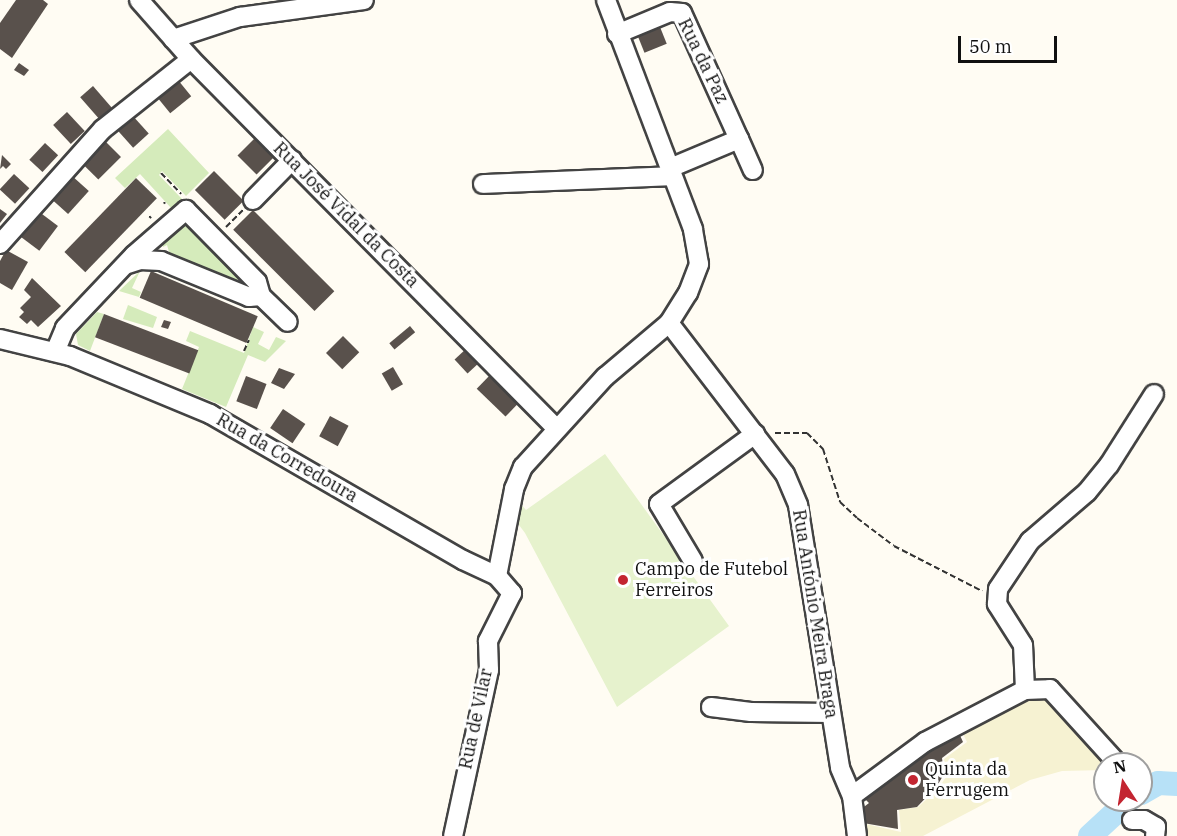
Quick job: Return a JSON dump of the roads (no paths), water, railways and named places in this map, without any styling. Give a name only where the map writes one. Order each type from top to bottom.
[{"type":"street","name":"Rua José Vidal da Costa","points":[[139,0],[191,59],[556,428]]},
{"type":"street","points":[[173,39],[240,17],[364,0]]},
{"type":"street","points":[[497,576],[514,489],[524,467],[556,428],[605,376],[671,319],[688,293],[699,264],[693,229],[606,0]]},
{"type":"street","name":"Rua da Paz","points":[[617,33],[670,12],[682,13],[753,170]]},
{"type":"street","points":[[0,244],[103,129],[191,59]]},
{"type":"street","points":[[483,184],[671,172],[740,139]]},
{"type":"street","points":[[252,201],[292,160]]},
{"type":"street","points":[[55,352],[65,328],[128,264],[154,222],[186,210],[257,282],[261,296],[288,322]]},
{"type":"street","points":[[154,222],[161,261]]},
{"type":"street","points":[[128,264],[140,260],[161,261],[249,297],[261,296]]},
{"type":"street","name":"Rua António Meira Braga","points":[[671,319],[785,474],[798,505],[840,768],[852,796],[857,836]]},
{"type":"street","name":"Rua da Corredoura","points":[[0,339],[55,352],[141,384],[242,429],[463,560],[497,576]]},
{"type":"street","points":[[1024,690],[1023,645],[996,596],[1016,558],[1030,541],[1087,492],[1109,465],[1154,394]]},
{"type":"street","points":[[693,561],[659,504],[755,434]]},
{"type":"street","name":"Rua de Vilar","points":[[453,836],[489,670],[488,641],[512,593],[497,576]]},
{"type":"street","points":[[852,796],[925,742],[1024,690],[1050,688],[1107,752]]},
{"type":"street","points":[[711,707],[751,712],[831,713]]},
{"type":"street","points":[[1132,820],[1144,820],[1156,827],[1155,836]]},
{"type":"waterway","points":[[1153,786],[1158,783],[1177,784]]},
{"type":"waterway","points":[[1090,836],[1116,812]]},
{"type":"place","name":"Campo de Futebol Ferreiros","points":[[623,580]]},
{"type":"place","name":"Quinta da Ferrugem","points":[[913,780]]}]
